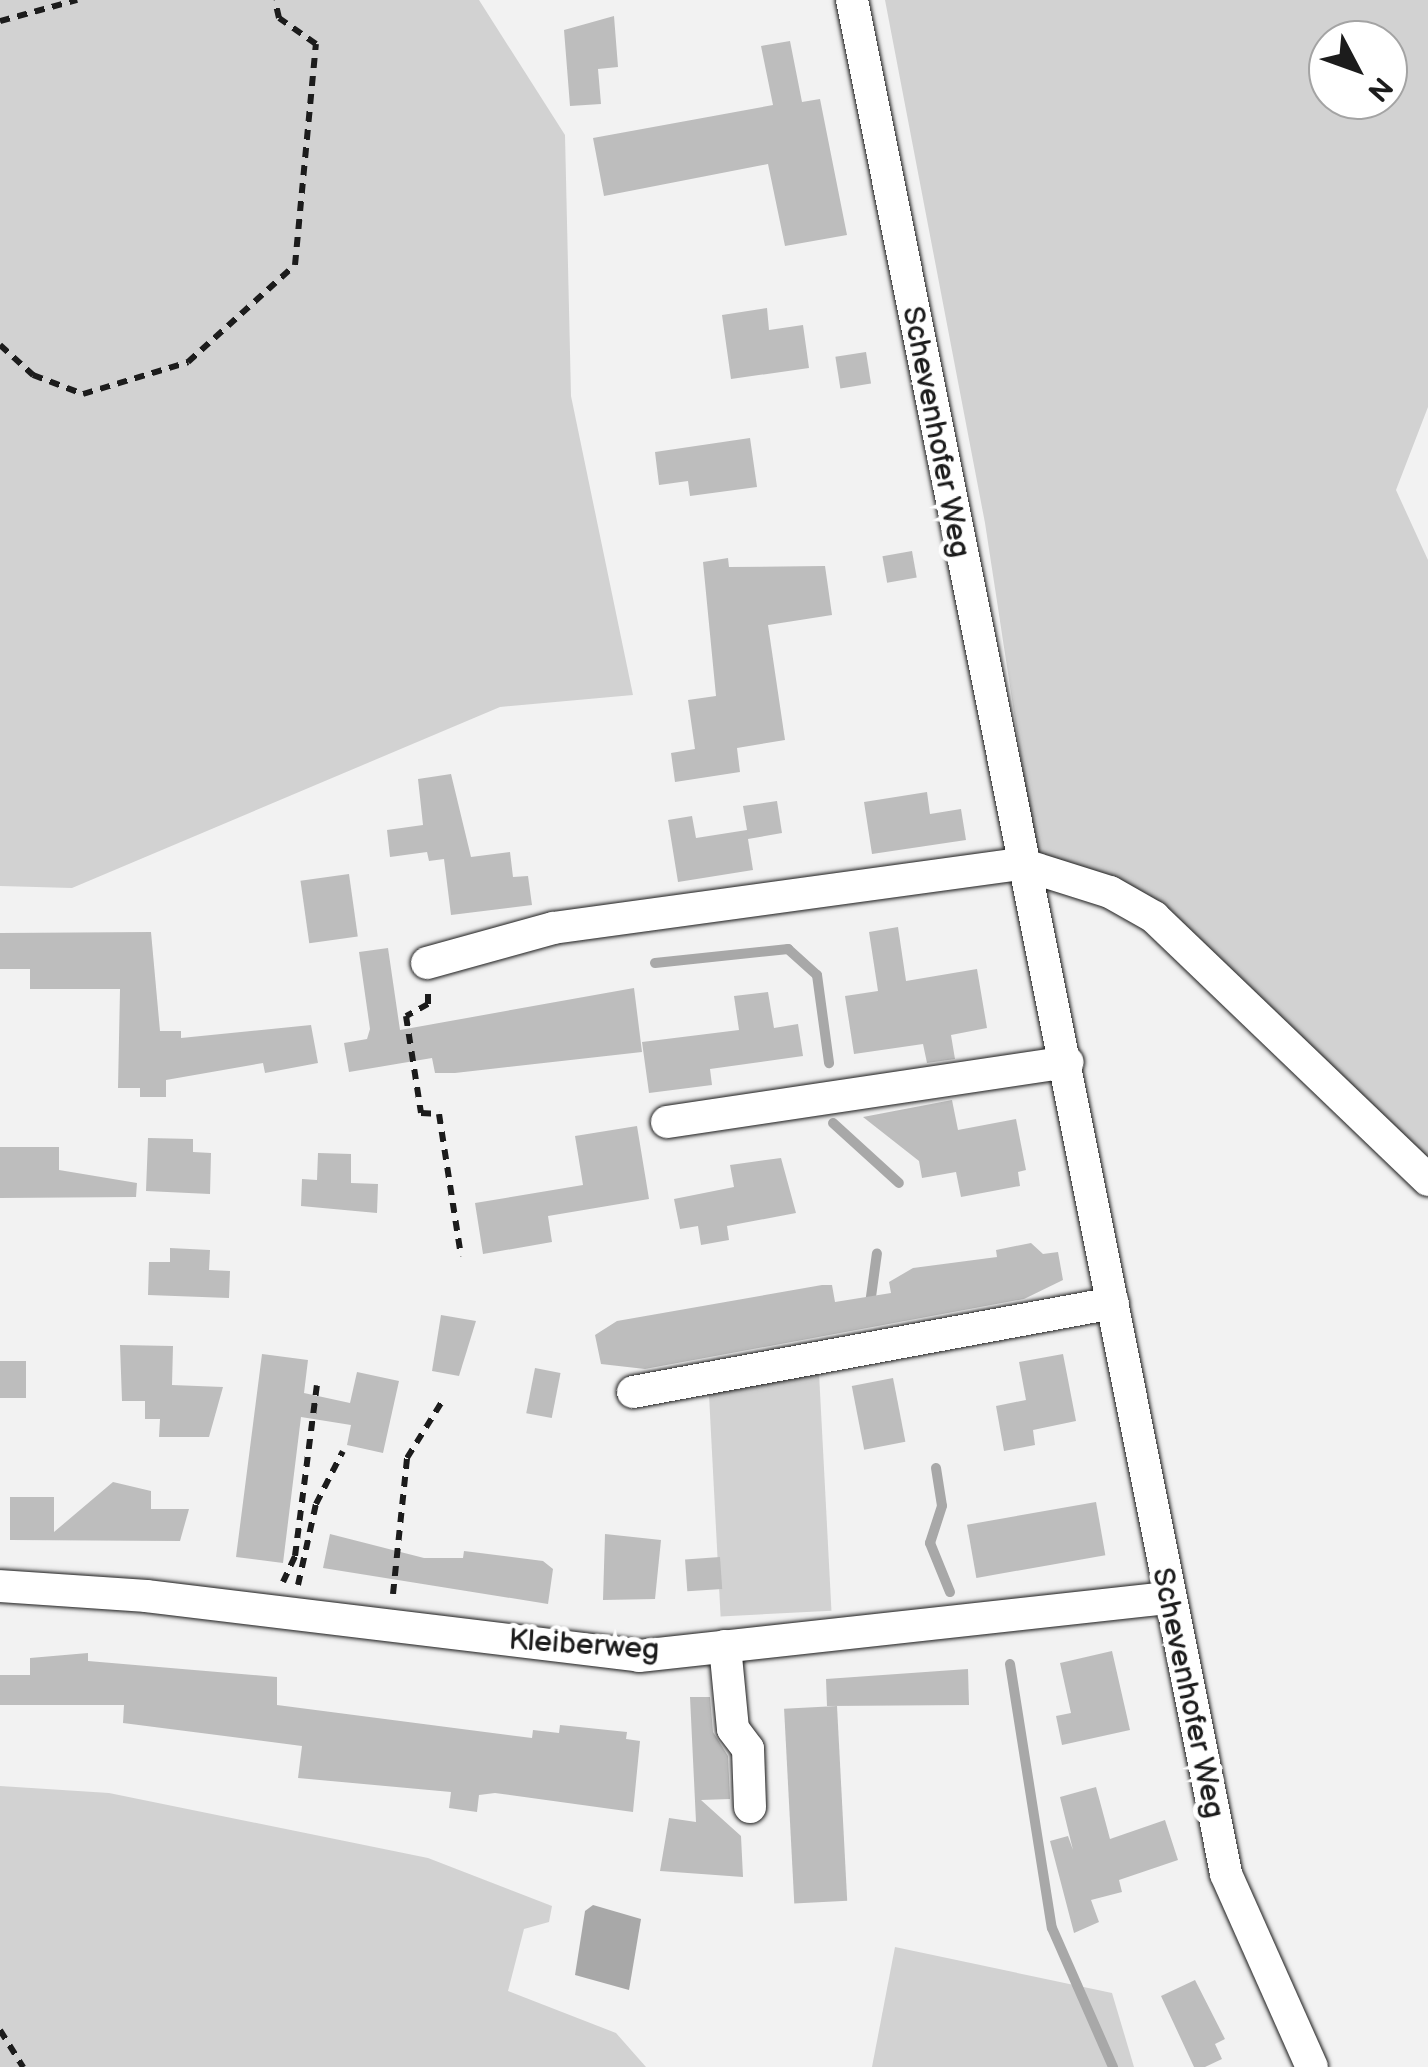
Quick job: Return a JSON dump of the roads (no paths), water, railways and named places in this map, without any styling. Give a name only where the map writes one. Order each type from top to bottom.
[{"type":"street","name":"Schevenhofer Weg","points":[[852,0],[1021,864],[1068,1062],[1167,1598],[1222,1852],[1233,1895],[1312,2067]]},
{"type":"street","points":[[427,962],[553,928],[1021,864],[1110,892],[1154,917],[1428,1180]]},
{"type":"street","points":[[666,1122],[1068,1062]]},
{"type":"street","points":[[632,1392],[1113,1304]]},
{"type":"street","name":"Kleiberweg","points":[[0,1586],[277,1611],[639,1656],[1167,1598]]},
{"type":"street","points":[[726,1646],[733,1729],[748,1749],[750,1807]]},
{"type":"waterway","points":[[655,963],[788,949],[817,975],[829,1063]]},
{"type":"waterway","points":[[833,1123],[899,1183]]},
{"type":"waterway","points":[[870,1304],[877,1253]]},
{"type":"waterway","points":[[936,1468],[942,1506],[930,1543],[950,1592]]},
{"type":"waterway","points":[[1010,1664],[1052,1928],[1113,2067]]}]
